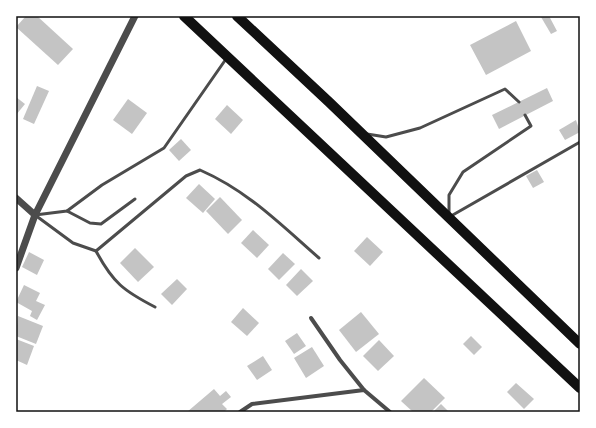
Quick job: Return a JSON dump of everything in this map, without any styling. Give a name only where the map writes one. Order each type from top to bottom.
[{"type":"highway","points":[[184,16],[580,388]]},
{"type":"highway","points":[[237,16],[449,217],[580,344]]},
{"type":"street","points":[[16,268],[35,215],[135,16]]},
{"type":"street","points":[[16,198],[35,215]]},
{"type":"street","points":[[311,318],[340,360],[364,390],[390,412]]},
{"type":"street","points":[[240,412],[252,404],[364,390]]},
{"type":"lane","points":[[35,215],[68,210],[102,185],[164,148],[228,56]]},
{"type":"lane","points":[[362,134],[386,137],[420,128],[505,89],[519,102]]},
{"type":"lane","points":[[526,115],[531,126],[463,172],[449,195],[449,217],[580,142]]},
{"type":"lane","points":[[96,251],[186,176],[200,170],[216,178],[261,206],[319,258]]},
{"type":"lane","points":[[68,210],[90,224],[102,224],[135,199]]},
{"type":"lane","points":[[35,215],[73,243],[96,251],[116,282],[128,292],[155,307]]},
{"type":"building","points":[[26,16],[37,16],[73,49],[58,65],[16,27]]},
{"type":"building","points":[[549,16],[557,31],[551,34],[541,17]]},
{"type":"building","points":[[516,21],[531,51],[486,75],[470,45]]},
{"type":"building","points":[[37,86],[49,91],[34,124],[23,119]]},
{"type":"building","points":[[547,88],[553,101],[499,129],[492,115]]},
{"type":"building","points":[[16,97],[25,104],[16,115]]},
{"type":"building","points":[[128,99],[147,113],[132,134],[113,120]]},
{"type":"building","points":[[227,105],[243,120],[231,134],[215,119]]},
{"type":"building","points":[[576,120],[580,132],[565,140],[559,130]]},
{"type":"building","points":[[181,139],[191,150],[179,161],[169,150]]},
{"type":"building","points":[[537,170],[544,182],[533,188],[526,176]]},
{"type":"building","points":[[199,184],[215,199],[203,213],[186,198]]},
{"type":"building","points":[[220,197],[242,220],[228,234],[206,211]]},
{"type":"building","points":[[253,230],[269,245],[257,258],[241,243]]},
{"type":"building","points":[[367,237],[383,252],[370,266],[354,251]]},
{"type":"building","points":[[135,248],[154,267],[138,282],[120,263]]},
{"type":"building","points":[[29,252],[44,260],[37,275],[22,267]]},
{"type":"building","points":[[283,253],[295,264],[279,280],[268,269]]},
{"type":"building","points":[[301,269],[313,281],[297,296],[286,285]]},
{"type":"building","points":[[177,279],[187,289],[172,305],[161,294]]},
{"type":"building","points":[[24,285],[40,293],[36,301],[45,305],[37,320],[30,316],[32,311],[16,302]]},
{"type":"building","points":[[243,308],[259,323],[247,336],[231,322]]},
{"type":"building","points":[[361,312],[379,334],[356,352],[339,330]]},
{"type":"building","points":[[18,316],[43,326],[36,344],[16,336]]},
{"type":"building","points":[[297,333],[306,346],[294,354],[285,341]]},
{"type":"building","points":[[471,336],[482,347],[474,355],[463,344]]},
{"type":"building","points":[[16,339],[34,346],[27,365],[16,360]]},
{"type":"building","points":[[379,340],[394,356],[378,371],[363,356]]},
{"type":"building","points":[[312,347],[324,366],[306,378],[294,358]]},
{"type":"building","points":[[263,356],[272,370],[257,380],[247,366]]},
{"type":"building","points":[[424,378],[445,398],[431,412],[413,412],[401,401]]},
{"type":"building","points":[[516,383],[534,399],[524,409],[507,392]]},
{"type":"building","points":[[214,389],[220,396],[226,391],[231,397],[222,404],[227,409],[224,412],[187,412]]},
{"type":"building","points":[[441,404],[449,412],[433,412]]}]
